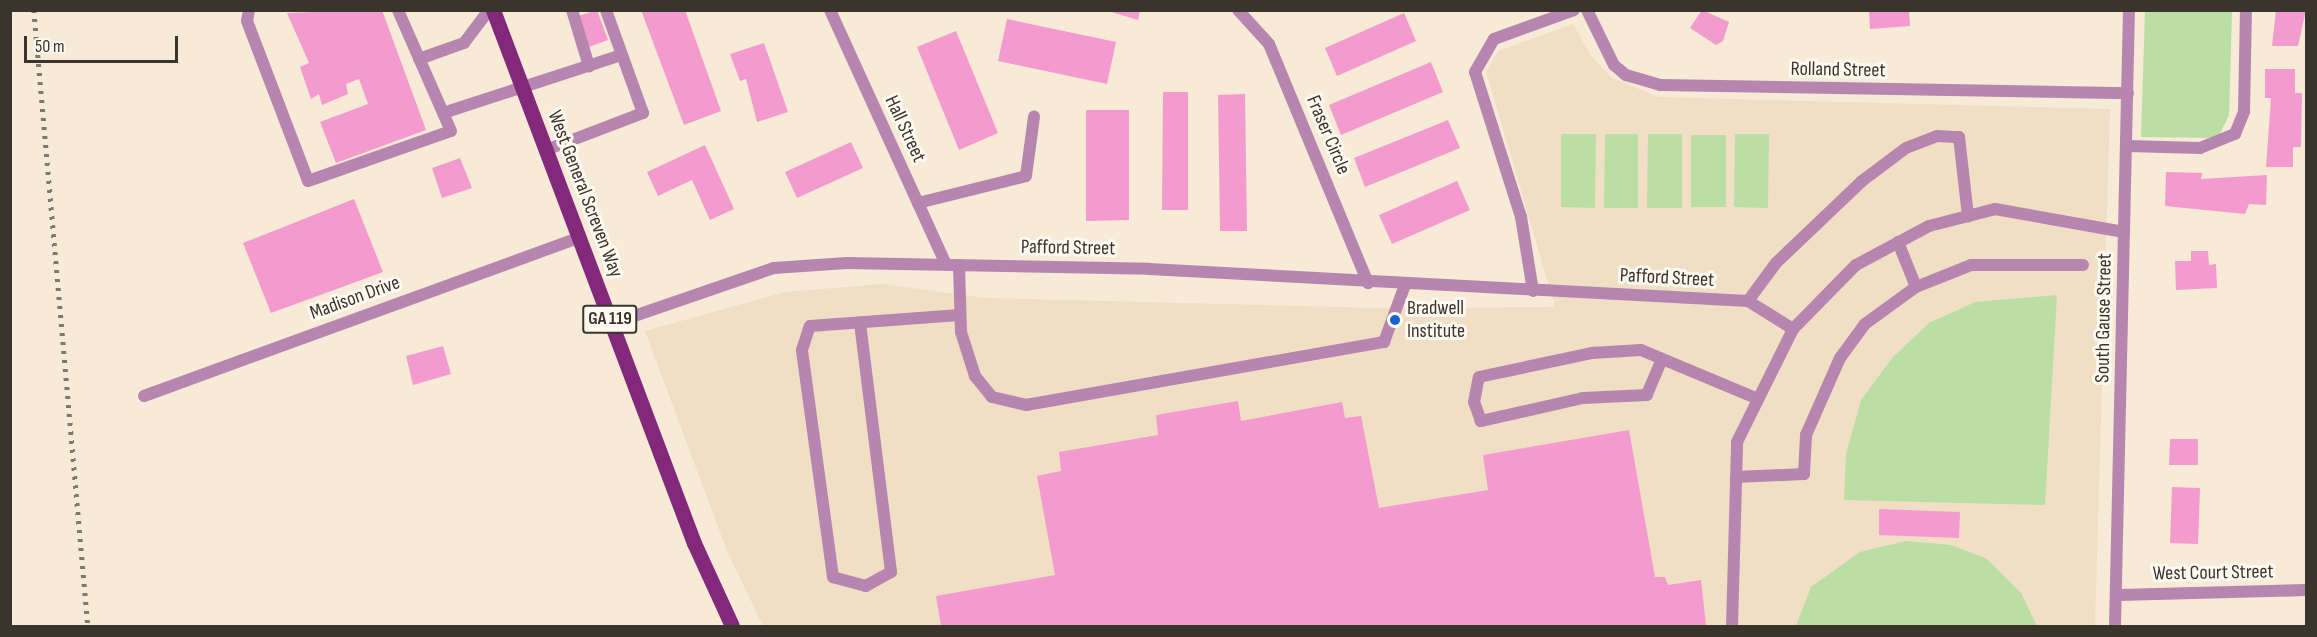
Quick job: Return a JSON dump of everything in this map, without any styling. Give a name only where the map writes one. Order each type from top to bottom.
[{"type":"main road","name":"West General Screven Way","points":[[491,10],[580,237],[611,324],[732,627]]},
{"type":"street","points":[[249,10],[247,21],[308,181],[451,131],[398,10]]},
{"type":"street","points":[[419,58],[464,43],[491,10]]},
{"type":"street","points":[[572,10],[590,66]]},
{"type":"street","points":[[546,150],[643,113],[606,10]]},
{"type":"street","name":"Hall Street","points":[[830,10],[918,203],[952,265]]},
{"type":"street","name":"Fraser Circle","points":[[1238,10],[1269,44],[1368,283]]},
{"type":"street","points":[[1533,291],[1521,217],[1474,72],[1494,39],[1575,10]]},
{"type":"street","name":"Rolland Street","points":[[1587,10],[1614,65],[1626,75],[1660,85],[2128,93]]},
{"type":"street","name":"South Gause Street","points":[[2115,627],[2120,595],[2129,10]]},
{"type":"street","points":[[2127,146],[2200,148],[2235,134],[2244,112],[2246,10]]},
{"type":"street","points":[[443,113],[524,91],[622,55]]},
{"type":"street","points":[[918,203],[1026,176],[1034,117]]},
{"type":"street","points":[[1748,301],[1776,263],[1863,181],[1906,148],[1937,136],[1959,137],[1968,216]]},
{"type":"street","points":[[1732,627],[1737,442],[1793,329],[1856,265],[1929,226],[1995,209],[2124,232]]},
{"type":"street","name":"Madison Drive","points":[[144,396],[580,237]]},
{"type":"street","points":[[1898,242],[1916,287]]},
{"type":"street","points":[[952,265],[960,315],[975,376],[992,397],[1026,405],[1384,342],[1405,285]]},
{"type":"street","name":"Pafford Street","points":[[611,324],[774,268],[952,265],[1748,301],[1793,329]]},
{"type":"street","points":[[1736,477],[1804,474],[1806,435],[1840,358],[1865,324],[1916,287],[1971,265],[2083,265]]},
{"type":"street","points":[[860,323],[891,572],[866,586],[833,577],[802,350],[810,326],[960,315]]},
{"type":"street","points":[[1662,359],[1647,395],[1583,398],[1481,421],[1474,402],[1479,376],[1592,353],[1641,350],[1758,399]]},
{"type":"street","name":"West Court Street","points":[[2120,595],[2307,590]]},
{"type":"shaded area","name":"Bradwell Institute","points":[[1573,24],[1591,56],[1612,78],[1659,97],[2110,109],[2095,626],[763,626],[727,551],[645,331],[785,292],[882,284],[985,298],[1379,308],[1555,307],[1486,71],[1498,51]]},
{"type":"green space","points":[[2145,11],[2232,11],[2229,115],[2218,138],[2141,137]]},
{"type":"green space","points":[[1561,134],[1596,134],[1595,208],[1561,207]]},
{"type":"green space","points":[[1605,134],[1638,134],[1638,208],[1604,208]]},
{"type":"green space","points":[[1648,134],[1682,134],[1682,208],[1647,208]]},
{"type":"green space","points":[[1735,134],[1769,134],[1768,208],[1734,207]]},
{"type":"green space","points":[[1691,135],[1726,135],[1726,207],[1691,207]]},
{"type":"green space","points":[[2057,295],[2045,505],[1844,500],[1846,454],[1861,400],[1893,357],[1929,323],[1975,302]]},
{"type":"green space","points":[[1906,541],[1951,545],[1987,559],[2021,593],[2037,626],[1796,626],[1811,587],[1860,552]]},
{"type":"building","points":[[382,10],[426,130],[336,163],[320,122],[368,104],[359,79],[346,84],[348,94],[322,105],[319,94],[311,99],[300,67],[309,63],[287,13]]},
{"type":"building","points":[[597,10],[608,40],[589,47],[578,16]]},
{"type":"building","points":[[641,10],[685,10],[721,111],[684,125]]},
{"type":"building","points":[[1105,10],[1140,10],[1138,20]]},
{"type":"building","points":[[1702,10],[1729,22],[1723,41],[1716,45],[1690,28]]},
{"type":"building","points":[[1869,10],[1909,10],[1910,26],[1870,29]]},
{"type":"building","points":[[2276,10],[2306,10],[2298,46],[2272,46]]},
{"type":"building","points":[[1404,13],[1416,41],[1337,76],[1325,48]]},
{"type":"building","points":[[1007,19],[1116,42],[1107,84],[998,61]]},
{"type":"building","points":[[956,31],[998,133],[959,150],[917,47]]},
{"type":"building","points":[[764,43],[788,112],[757,122],[746,79],[740,81],[730,54]]},
{"type":"building","points":[[1431,62],[1443,92],[1341,135],[1329,105]]},
{"type":"building","points":[[2265,69],[2295,69],[2295,93],[2302,93],[2301,147],[2293,147],[2293,167],[2266,167],[2271,98],[2265,98]]},
{"type":"building","points":[[1163,92],[1188,92],[1188,210],[1162,210]]},
{"type":"building","points":[[1245,94],[1247,231],[1220,231],[1218,95]]},
{"type":"building","points":[[1086,110],[1129,110],[1129,220],[1086,221]]},
{"type":"building","points":[[1448,120],[1460,148],[1365,187],[1354,158]]},
{"type":"building","points":[[851,142],[863,168],[797,198],[785,172]]},
{"type":"building","points":[[705,145],[734,209],[710,220],[692,180],[658,196],[647,172]]},
{"type":"building","points":[[460,158],[472,188],[442,198],[432,168]]},
{"type":"building","points":[[2166,172],[2202,173],[2201,179],[2267,175],[2266,205],[2249,204],[2245,214],[2165,206]]},
{"type":"building","points":[[1457,181],[1470,210],[1392,244],[1379,215]]},
{"type":"building","points":[[354,199],[383,272],[271,313],[243,243]]},
{"type":"building","points":[[2191,251],[2208,251],[2209,265],[2216,264],[2217,288],[2176,290],[2175,261],[2191,261]]},
{"type":"building","points":[[443,346],[451,374],[413,385],[406,356]]},
{"type":"building","points":[[1238,401],[1241,421],[1342,402],[1345,418],[1361,416],[1379,508],[1488,490],[1483,455],[1629,430],[1655,577],[1665,577],[1668,585],[1701,580],[1706,625],[941,626],[936,596],[1055,575],[1037,476],[1061,471],[1059,452],[1158,435],[1156,415]]},
{"type":"building","points":[[2170,439],[2198,439],[2198,465],[2169,465]]},
{"type":"building","points":[[2172,487],[2200,488],[2198,544],[2170,543]]},
{"type":"building","points":[[1879,509],[1960,512],[1959,538],[1879,535]]},
{"type":"railway","points":[[34,10],[88,626]]},
{"type":"place","name":"Bradwell Institute","points":[[1395,320]]}]
